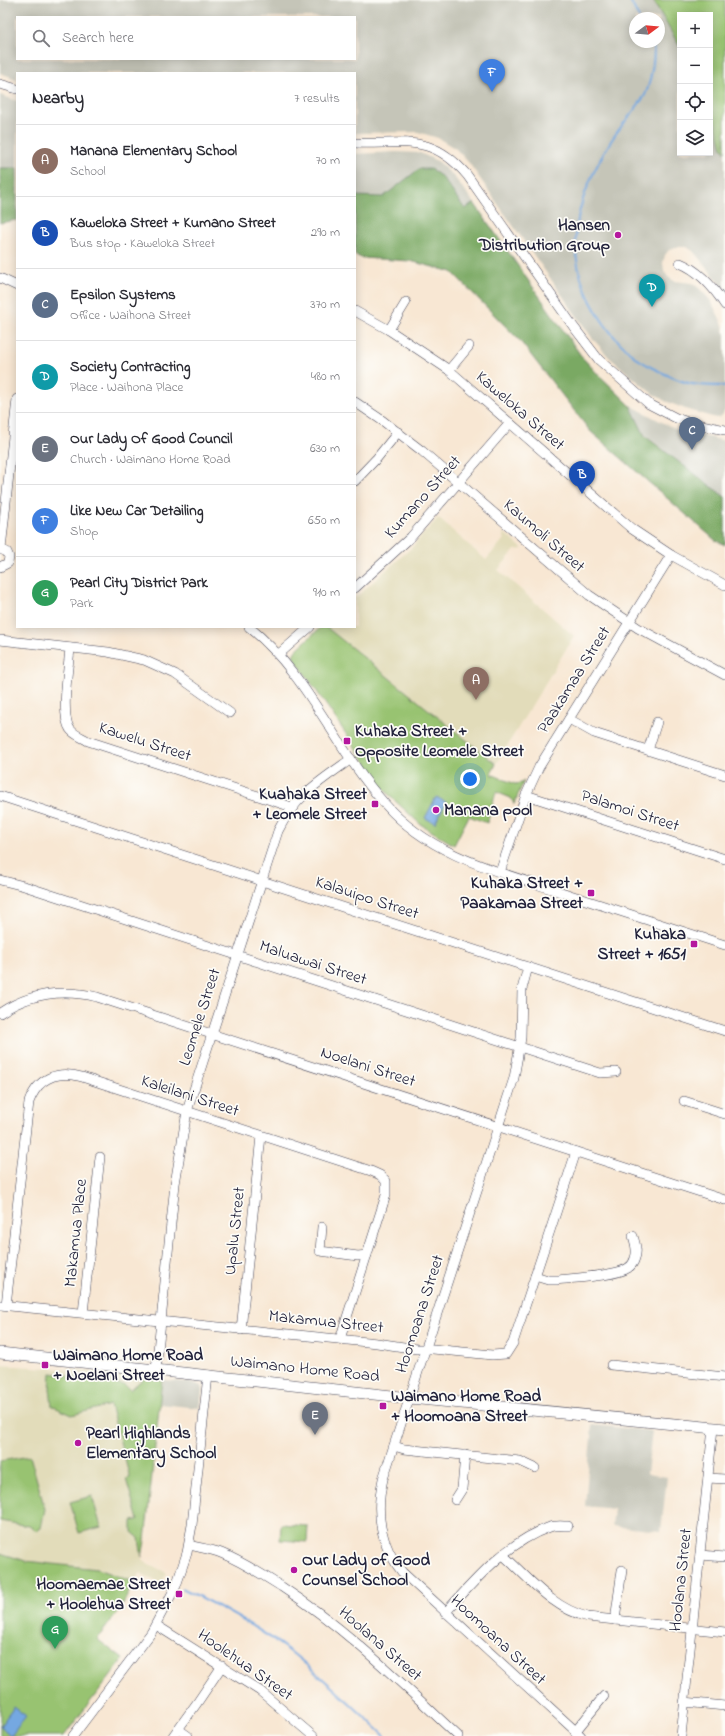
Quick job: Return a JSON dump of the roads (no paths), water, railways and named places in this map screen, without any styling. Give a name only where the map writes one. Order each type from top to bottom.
[{"type":"main road","name":"Waimano Home Road","points":[[0,1353],[410,1398],[725,1429]]},
{"type":"street","points":[[0,84],[16,90]]},
{"type":"street","points":[[356,143],[416,143],[432,148],[446,155],[467,175],[573,326],[599,360],[624,383],[654,407],[688,422],[725,430]]},
{"type":"street","points":[[680,264],[690,267],[704,278],[725,305]]},
{"type":"street","points":[[0,278],[16,286]]},
{"type":"street","points":[[390,330],[406,302]]},
{"type":"street","name":"Kaweloka Street","points":[[356,312],[390,330],[449,370],[615,514],[671,556],[725,585]]},
{"type":"street","name":"Kaweloka Street","points":[[449,370],[469,346]]},
{"type":"street","name":"Kaumoli Street","points":[[356,403],[398,432],[566,577],[594,599],[629,622],[725,675]]},
{"type":"street","points":[[7,557],[16,418]]},
{"type":"street","name":"Kumano Street","points":[[356,587],[411,537],[510,423]]},
{"type":"street","points":[[356,480],[377,458],[398,432]]},
{"type":"street","name":"Paakamaa Street","points":[[500,872],[526,795],[539,767],[671,556]]},
{"type":"street","points":[[250,628],[279,654],[373,791],[385,805],[414,831],[435,846],[456,856],[500,872],[725,945]]},
{"type":"street","points":[[279,654],[309,628]]},
{"type":"street","points":[[0,640],[119,653],[157,665],[190,684],[230,713]]},
{"type":"street","name":"Kawelu Street","points":[[70,648],[65,703],[69,728],[76,734],[88,741],[292,807]]},
{"type":"street","points":[[569,719],[594,733],[725,776]]},
{"type":"street","points":[[648,750],[657,722]]},
{"type":"street","name":"Leomele Street","points":[[156,1370],[176,1184],[187,1111],[278,831],[292,807],[311,788],[351,759]]},
{"type":"street","name":"Palamoi Street","points":[[526,795],[725,859]]},
{"type":"street","name":"Kalauipo Street","points":[[0,796],[725,1031]]},
{"type":"street","name":"Maluawai Street","points":[[0,880],[24,886],[600,1073],[616,1072]]},
{"type":"street","name":"Hoomoana Street","points":[[528,967],[522,989],[520,1048],[514,1078],[394,1446],[380,1492],[379,1518],[385,1543],[392,1559],[402,1572],[578,1734]]},
{"type":"street","name":"Noelani Street","points":[[0,1012],[12,1005],[33,997],[56,993],[73,992],[104,999],[725,1200]]},
{"type":"street","name":"Kaleilani Street","points":[[3,1305],[27,1111],[32,1094],[43,1082],[57,1075],[74,1075],[380,1175],[386,1181],[386,1196],[340,1339]]},
{"type":"street","points":[[684,1101],[725,1114]]},
{"type":"street","name":"Upalu Street","points":[[241,1330],[261,1136]]},
{"type":"street","name":"Makamua Street","points":[[3,1305],[426,1349],[492,1355],[506,1354],[513,1343],[576,1152]]},
{"type":"street","name":"Makamua Place","points":[[83,1313],[100,1157]]},
{"type":"street","points":[[322,1227],[320,1252],[358,1256],[367,1255]]},
{"type":"street","points":[[535,1276],[548,1280],[557,1280],[614,1273],[629,1268],[635,1259],[636,1253],[633,1236]]},
{"type":"street","points":[[611,1365],[725,1377]]},
{"type":"street","points":[[73,1736],[156,1625],[176,1586],[189,1545],[208,1375]]},
{"type":"street","name":"Hoolana Street","points":[[681,1736],[714,1428]]},
{"type":"street","points":[[394,1446],[520,1461],[535,1468]]},
{"type":"street","points":[[455,1500],[462,1489],[465,1455]]},
{"type":"street","points":[[708,1478],[725,1479]]},
{"type":"street","points":[[445,1613],[482,1573],[503,1555],[551,1526],[568,1526]]},
{"type":"street","name":"Hoolana Street","points":[[189,1545],[219,1553],[237,1561],[274,1582],[307,1604],[328,1619],[365,1651],[458,1736]]},
{"type":"street","points":[[700,1554],[725,1557]]},
{"type":"street","points":[[503,1555],[562,1607],[583,1616],[725,1632]]},
{"type":"street","points":[[615,1620],[622,1570]]},
{"type":"street","name":"Hoolehua Street","points":[[156,1625],[260,1691],[313,1736]]},
{"type":"street","points":[[188,1736],[175,1732],[198,1703],[222,1666]]},
{"type":"street","points":[[578,1734],[604,1696]]},
{"type":"street","points":[[684,1702],[725,1706]]},
{"type":"water","name":"Manana pool","points":[[436,797],[446,802],[435,823],[425,818]]},
{"type":"water","points":[[14,1707],[26,1716],[11,1736],[0,1726]]},
{"type":"waterway","points":[[630,0],[636,12]]},
{"type":"waterway","points":[[653,48],[652,68],[645,95],[611,141],[600,160],[583,199],[578,219],[576,239],[577,259],[581,279],[590,300],[604,324],[621,344],[640,361],[671,377],[692,384],[725,386]]},
{"type":"waterway","points":[[182,1588],[238,1618],[292,1653],[340,1694],[385,1736]]},
{"type":"place","name":"Like New Car Detailing","points":[[492,92]]},
{"type":"place","name":"Hansen Distribution Group","points":[[618,235]]},
{"type":"place","name":"Society Contracting","points":[[652,307]]},
{"type":"place","name":"Epsilon Systems","points":[[692,450]]},
{"type":"place","name":"Kaweloka Street + Kumano Street","points":[[582,494]]},
{"type":"place","name":"Manana Elementary School","points":[[476,700]]},
{"type":"place","name":"Kuhaka Street + Opposite Leomele Street","points":[[347,741]]},
{"type":"place","name":"Kuahaka Street + Leomele Street","points":[[375,804]]},
{"type":"place","name":"Manana pool","points":[[436,810]]},
{"type":"place","name":"Kuhaka Street + Paakamaa Street","points":[[591,893]]},
{"type":"place","name":"Kuhaka Street + 1651","points":[[694,944]]},
{"type":"place","name":"Waimano Home Road + Noelani Street","points":[[45,1365]]},
{"type":"place","name":"Waimano Home Road + Hoomoana Street","points":[[383,1406]]},
{"type":"place","name":"Our Lady Of Good Council","points":[[315,1435]]},
{"type":"place","name":"Pearl Highlands Elementary School","points":[[78,1443]]},
{"type":"place","name":"Our Lady of Good Counsel School","points":[[294,1570]]},
{"type":"place","name":"Hoomaemae Street + Hoolehua Street","points":[[179,1594]]},
{"type":"place","name":"Pearl City District Park","points":[[55,1649]]}]
